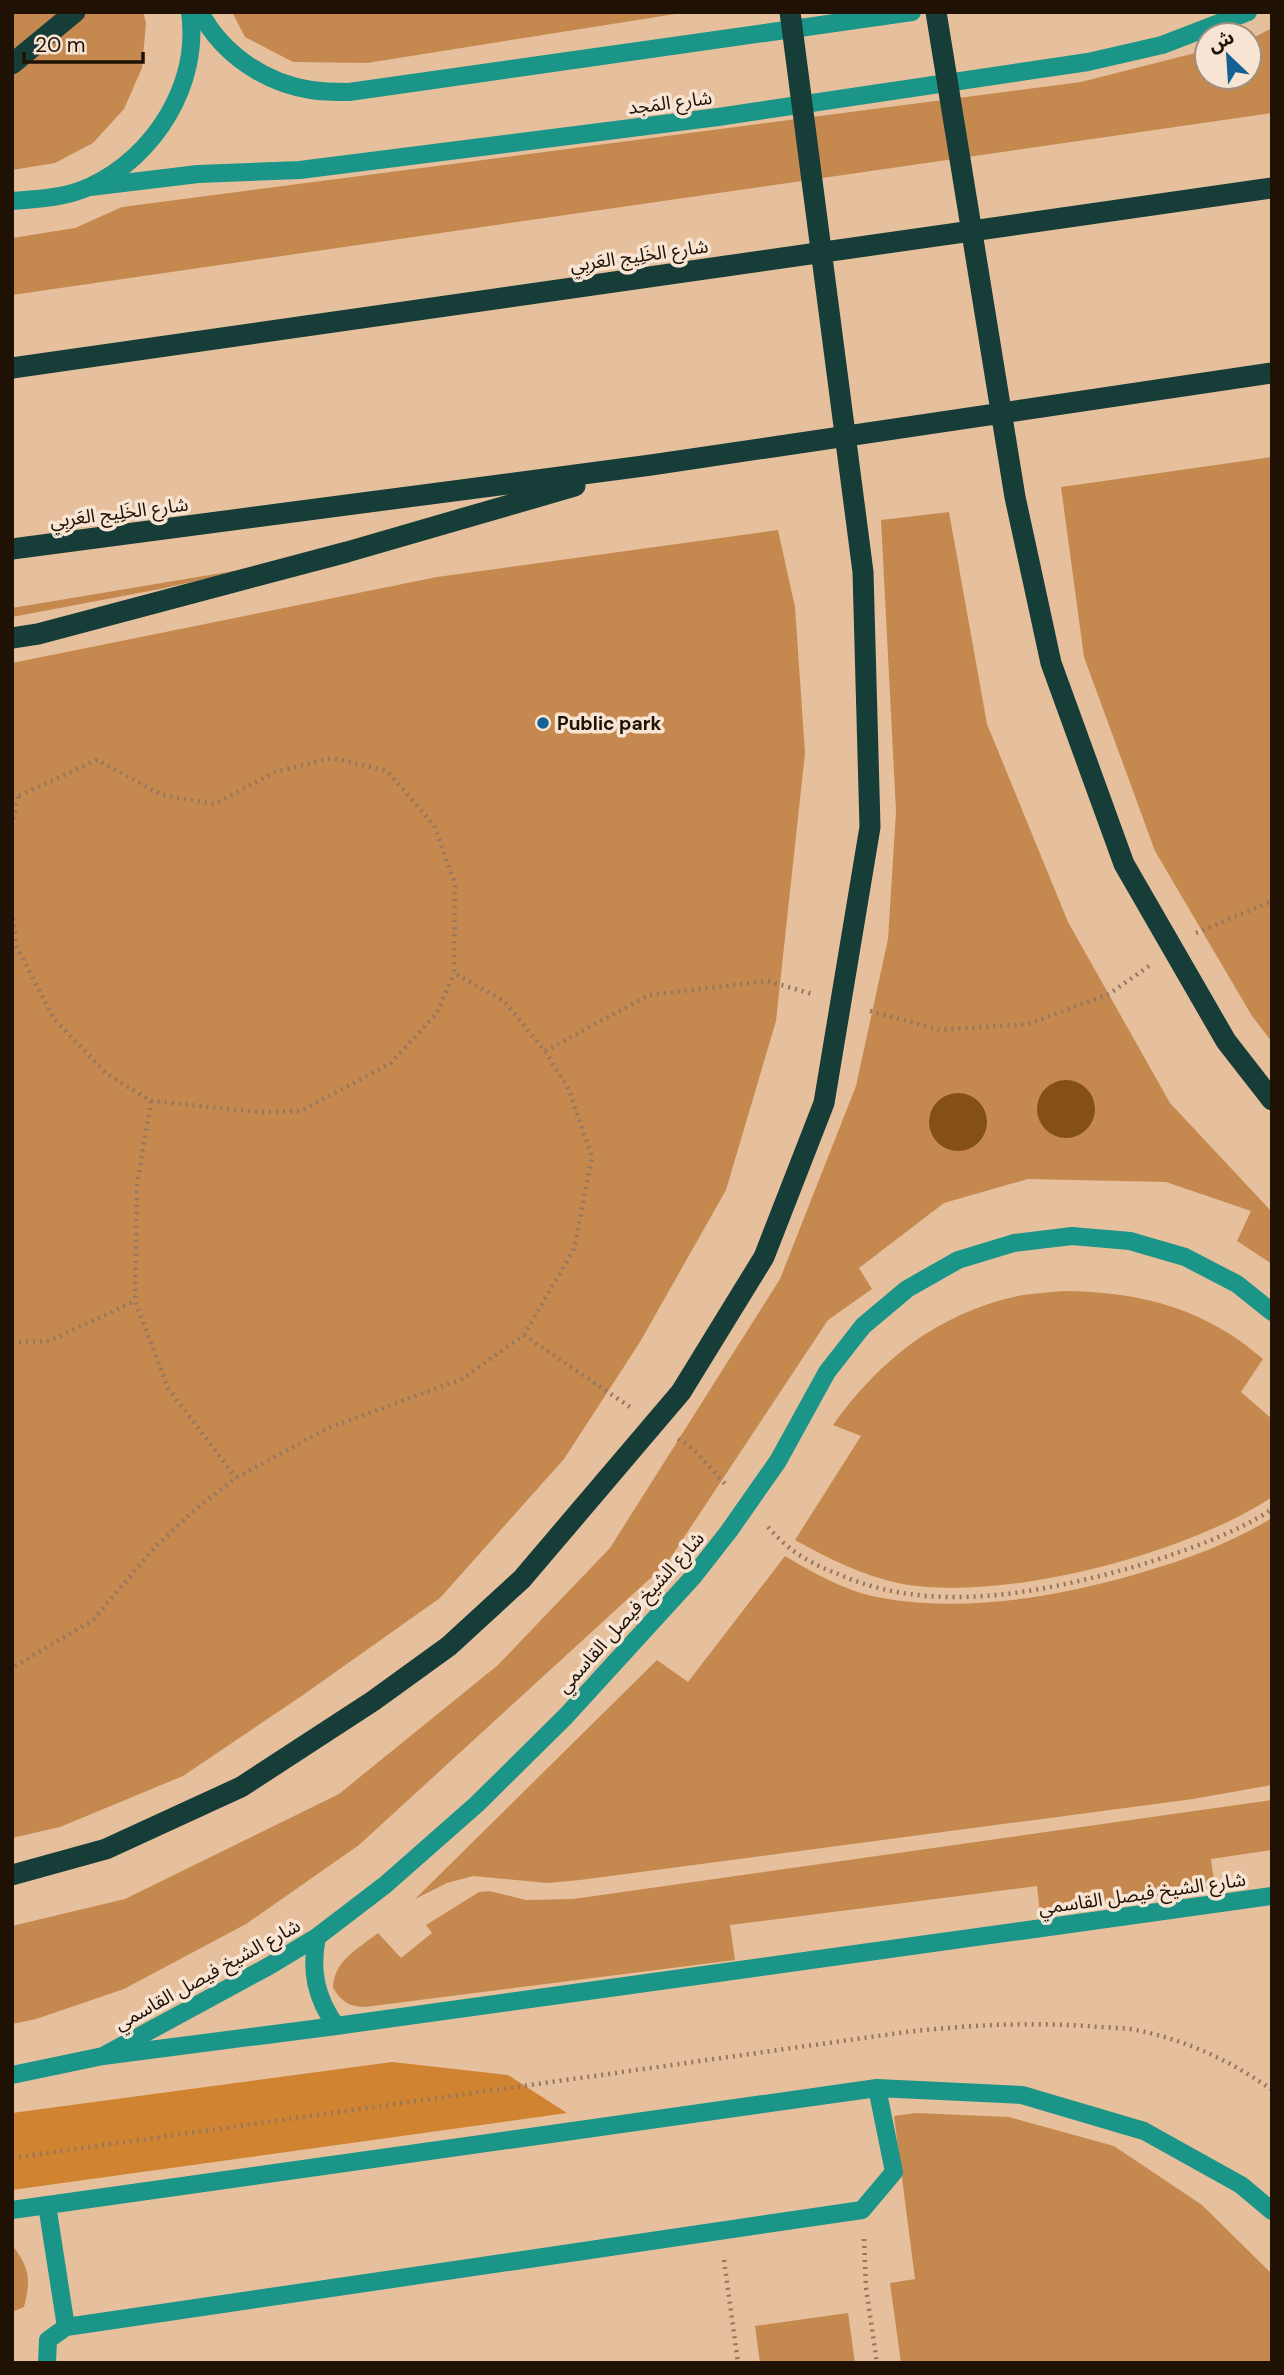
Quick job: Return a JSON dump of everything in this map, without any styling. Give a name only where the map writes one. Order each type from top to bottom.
[{"type":"highway","points":[[12,64],[75,12]]},
{"type":"highway","points":[[12,1875],[106,1849],[241,1787],[373,1701],[449,1646],[522,1579],[681,1392],[764,1256],[824,1103],[870,827],[863,572],[790,12]]},
{"type":"highway","points":[[936,12],[1015,497],[1051,663],[1124,864],[1226,1041],[1272,1100]]},
{"type":"highway","name":"شارع الخَلِيج العَربِي","points":[[12,368],[1272,188]]},
{"type":"highway","name":"شارع الخَلِيج العَربِي","points":[[12,549],[651,465],[1272,373]]},
{"type":"highway","points":[[12,638],[38,634],[347,552],[651,465]]},
{"type":"street","points":[[12,201],[51,199],[90,187],[125,166],[153,138],[175,104],[188,67],[192,27],[190,12]]},
{"type":"street","points":[[200,12],[221,43],[242,62],[269,77],[290,86],[313,91],[349,92],[912,12]]},
{"type":"street","name":"شارع المَجد","points":[[90,187],[198,174],[300,170],[718,117],[1088,62],[1162,45],[1248,12]]},
{"type":"street","name":"شارع الشيخ فيصل القاسمي","points":[[103,2056],[317,1937],[385,1885],[477,1804],[566,1716],[694,1577],[784,1451],[827,1372],[863,1326],[907,1289],[958,1260],[1014,1243],[1072,1236],[1130,1241],[1185,1257],[1237,1284],[1272,1312]]},
{"type":"street","name":"شارع الشيخ فيصل القاسمي","points":[[12,2075],[103,2056],[1272,1896]]},
{"type":"street","points":[[317,1937],[313,1956],[318,1993],[336,2026]]},
{"type":"street","points":[[47,2363],[48,2340],[66,2327],[862,2210],[894,2172],[877,2088]]},
{"type":"street","points":[[12,2210],[877,2088],[1022,2095],[1144,2131],[1241,2185],[1272,2211]]},
{"type":"street","points":[[47,2205],[66,2327]]},
{"type":"path","points":[[12,826],[15,796],[97,760],[162,795],[214,804],[275,772],[332,758],[387,771],[434,825],[455,884],[454,973],[437,1013],[391,1063],[301,1111],[258,1112],[151,1101],[107,1074],[54,1018],[17,947],[12,911]]},
{"type":"path","points":[[1201,929],[1272,901]]},
{"type":"path","points":[[12,1668],[93,1620],[156,1546],[196,1509],[236,1478],[328,1428],[462,1379],[524,1335],[575,1249],[592,1157],[569,1090],[545,1051],[504,1001],[454,973]]},
{"type":"path","points":[[545,1051],[649,995],[768,981]]},
{"type":"path","points":[[874,1012],[940,1030],[1003,1026],[1028,1024],[1109,994]]},
{"type":"path","points":[[151,1101],[136,1185],[135,1301],[168,1388],[236,1478]]},
{"type":"path","points":[[12,1342],[49,1341],[135,1301]]},
{"type":"path","points":[[524,1335],[602,1388]]},
{"type":"path","points":[[792,1550],[820,1567],[885,1590],[921,1596],[999,1595],[1054,1587],[1150,1562],[1230,1531],[1272,1509]]},
{"type":"path","points":[[12,2158],[976,2024],[1041,2023],[1139,2030],[1219,2058],[1272,2090]]},
{"type":"path","points":[[862,2210],[866,2288],[877,2363]]},
{"type":"path","points":[[720,2232],[738,2363]]},
{"type":"shaded area","points":[[12,12],[143,12],[146,23],[142,68],[124,109],[93,143],[55,163],[12,170]]},
{"type":"shaded area","points":[[232,12],[688,12],[367,63],[293,62],[245,37]]},
{"type":"shaded area","points":[[1272,28],[1272,113],[12,295],[12,238],[75,228],[122,207],[1081,82],[1193,54],[1193,91],[1263,91],[1263,33]]},
{"type":"shaded area","points":[[1272,457],[1272,1042],[1252,1016],[1155,851],[1084,657],[1061,487]]},
{"type":"shaded area","points":[[949,512],[987,724],[1068,922],[1170,1103],[1272,1212],[1272,1264],[1237,1241],[1251,1211],[1166,1182],[1028,1179],[944,1203],[859,1268],[872,1289],[828,1320],[667,1563],[359,1845],[246,1924],[124,1989],[36,2019],[12,2024],[12,1926],[125,1899],[339,1794],[498,1665],[610,1548],[780,1279],[856,1086],[888,939],[896,811],[881,520]]},
{"type":"shaded area","points":[[778,530],[795,607],[805,753],[776,1021],[726,1190],[640,1342],[564,1459],[440,1598],[183,1776],[60,1827],[12,1838],[12,663],[437,577]]},
{"type":"shaded area","points":[[263,566],[160,589],[12,617],[12,608]]},
{"type":"shaded area","points":[[1065,1291],[1129,1296],[1169,1306],[1209,1322],[1263,1359],[1241,1392],[1272,1419],[1272,1497],[1236,1518],[1143,1555],[1038,1580],[987,1586],[940,1588],[884,1580],[858,1571],[795,1540],[861,1436],[833,1425],[851,1401],[892,1359],[915,1341],[965,1313],[993,1302],[1023,1295]]},
{"type":"shaded area","points":[[1272,1518],[1272,1785],[1193,1799],[580,1880],[547,1883],[473,1876],[447,1883],[415,1899],[657,1660],[688,1682],[785,1556],[844,1587],[882,1598],[942,1604],[1002,1601],[1090,1586],[1159,1567],[1217,1546]]},
{"type":"shaded area","points":[[1272,1800],[1272,1850],[1211,1859],[1215,1888],[1040,1914],[1037,1886],[730,1925],[735,1960],[365,2007],[346,2002],[333,1988],[334,1978],[342,1963],[378,1933],[401,1958],[432,1933],[426,1925],[479,1892],[489,1891],[526,1900],[573,1899]]},
{"type":"shaded area","points":[[392,2062],[508,2075],[567,2113],[12,2190],[12,2113]]},
{"type":"shaded area","points":[[916,2113],[1009,2117],[1114,2146],[1202,2205],[1272,2274],[1272,2363],[901,2363],[890,2283],[915,2279],[894,2116]]},
{"type":"shaded area","points":[[12,2245],[26,2268],[28,2289],[24,2307],[12,2312]]},
{"type":"shaded area","points":[[848,2313],[855,2363],[760,2363],[755,2326]]},
{"type":"building","points":[[1066,1080],[1082,1085],[1090,1093],[1095,1109],[1090,1125],[1082,1133],[1066,1138],[1050,1133],[1042,1125],[1037,1109],[1042,1093],[1050,1085]]},
{"type":"building","points":[[958,1093],[974,1098],[982,1106],[987,1122],[982,1138],[974,1146],[958,1151],[942,1146],[934,1138],[929,1122],[934,1106],[942,1098]]},
{"type":"place","name":"Public park","points":[[543,723]]}]
